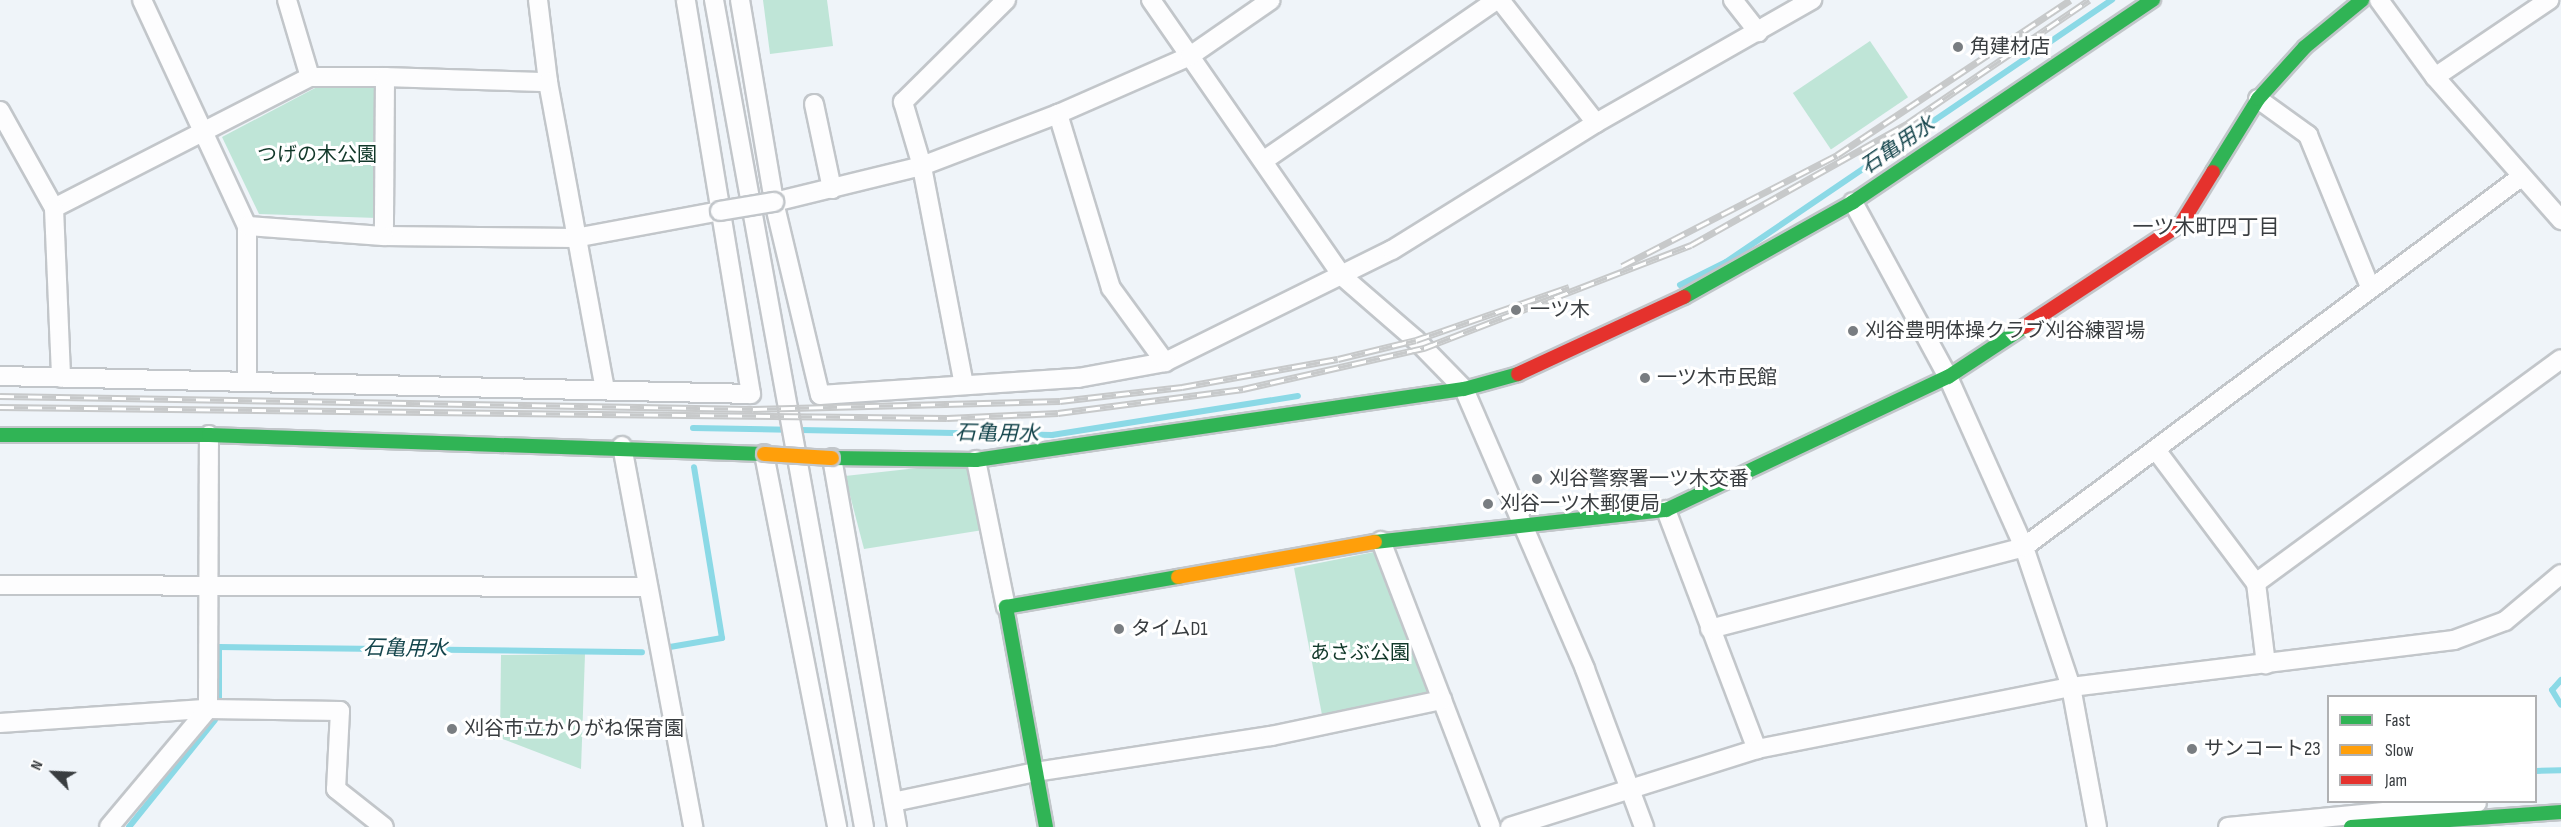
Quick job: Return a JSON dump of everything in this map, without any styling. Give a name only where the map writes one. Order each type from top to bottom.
[{"type":"main road","points":[[0,435],[209,435],[622,446],[832,458],[976,460],[1464,389],[1574,352],[1724,279],[1853,202],[2153,0]]},
{"type":"main road","points":[[1046,827],[1006,607],[1381,541],[1666,510],[1948,377],[2181,224],[2258,99],[2305,47],[2361,0]]},
{"type":"main road","points":[[2351,827],[2561,812]]},
{"type":"street","points":[[142,0],[247,226],[247,378]]},
{"type":"street","points":[[287,0],[310,77]]},
{"type":"street","points":[[538,0],[548,82],[575,238],[605,390]]},
{"type":"street","points":[[0,376],[247,378],[751,394],[686,0]]},
{"type":"street","points":[[714,0],[864,827]]},
{"type":"street","points":[[740,0],[774,202],[820,395],[1078,378],[1165,362],[1342,276],[1596,123],[1812,0]]},
{"type":"street","points":[[964,385],[922,166],[903,102],[1006,0]]},
{"type":"street","points":[[1151,0],[1342,276],[1416,340],[1464,389],[1525,527],[1644,827]]},
{"type":"street","points":[[247,226],[384,236],[575,238],[774,202],[922,166],[1058,114],[1190,56],[1271,0]]},
{"type":"street","points":[[1263,161],[1498,0],[1596,123]]},
{"type":"street","points":[[1733,0],[1758,32]]},
{"type":"street","points":[[2379,0],[2435,77],[2561,220]]},
{"type":"street","points":[[2435,77],[2549,0]]},
{"type":"street","points":[[54,208],[310,77],[548,82]]},
{"type":"street","points":[[384,236],[385,77]]},
{"type":"street","points":[[2258,99],[2308,135],[2370,287]]},
{"type":"street","points":[[814,104],[832,189]]},
{"type":"street","points":[[0,111],[54,208],[61,378]]},
{"type":"street","points":[[1058,114],[1111,288],[1165,362]]},
{"type":"street","points":[[1710,629],[2024,547],[2370,287],[2521,177]]},
{"type":"street","points":[[1853,202],[1948,377],[2024,547],[2071,687],[2097,827]]},
{"type":"street","points":[[2256,583],[2561,359]]},
{"type":"street","points":[[109,827],[208,709],[209,435]]},
{"type":"street","points":[[622,446],[645,587],[693,827]]},
{"type":"street","points":[[2156,450],[2256,583],[2266,664]]},
{"type":"street","points":[[764,454],[837,827]]},
{"type":"street","points":[[832,458],[897,827]]},
{"type":"street","points":[[976,460],[1006,607]]},
{"type":"street","points":[[1666,510],[1757,749]]},
{"type":"street","points":[[1381,541],[1491,827]]},
{"type":"street","points":[[1510,827],[1757,749],[2071,687],[2454,640],[2505,621],[2561,574]]},
{"type":"street","points":[[0,585],[645,587]]},
{"type":"street","points":[[893,802],[1035,772],[1271,736],[1442,700]]},
{"type":"street","points":[[0,723],[208,709],[340,711],[336,789],[379,825]]},
{"type":"street","points":[[2537,802],[2561,801]]},
{"type":"street","points":[[2228,827],[2435,804],[2477,803]]},
{"type":"green space","points":[[763,0],[827,0],[833,46],[770,54]]},
{"type":"green space","points":[[1870,41],[1908,97],[1831,149],[1793,93]]},
{"type":"green space","name":"つげの木公園","points":[[317,87],[379,88],[377,218],[259,214],[222,137]]},
{"type":"green space","points":[[972,462],[983,530],[864,549],[845,476]]},
{"type":"green space","name":"あさぶ公園","points":[[1374,552],[1428,693],[1322,715],[1294,568]]},
{"type":"green space","points":[[585,654],[581,769],[500,738],[501,655]]},
{"type":"waterway","name":"石亀用水","points":[[1680,285],[1726,262],[2112,0]]},
{"type":"waterway","name":"石亀用水","points":[[693,428],[1052,435],[1298,396]]},
{"type":"waterway","name":"石亀用水","points":[[664,648],[722,638],[694,467]]},
{"type":"waterway","name":"石亀用水","points":[[219,698],[219,647],[642,652]]},
{"type":"waterway","points":[[2561,680],[2552,690],[2561,705]]},
{"type":"waterway","name":"石亀用水","points":[[129,827],[215,720]]},
{"type":"waterway","points":[[2537,771],[2561,770]]},
{"type":"railway","points":[[1622,266],[1837,155],[2070,0]]},
{"type":"railway","points":[[0,407],[947,418],[1058,413],[1243,389],[1424,348],[1691,245],[1908,123],[2089,0]]},
{"type":"railway","points":[[0,396],[753,409],[1060,401],[1182,387],[1338,359],[1416,340],[1569,287]]},
{"type":"traffic: fast","points":[[1684,297],[1853,202],[2153,0]]},
{"type":"traffic: fast","points":[[2213,172],[2258,99],[2305,47],[2362,0]]},
{"type":"traffic: fast","points":[[1375,542],[1666,510],[1948,377],[2024,327]]},
{"type":"traffic: fast","points":[[832,458],[976,460],[1464,389],[1518,374]]},
{"type":"traffic: fast","points":[[0,435],[209,435],[764,454]]},
{"type":"traffic: fast","points":[[1046,827],[1006,607],[1178,577]]},
{"type":"traffic: fast","points":[[2351,827],[2561,812]]},
{"type":"traffic: slow","points":[[764,454],[832,458]]},
{"type":"traffic: slow","points":[[1178,577],[1375,542]]},
{"type":"traffic: jam","points":[[2024,327],[2181,224],[2213,172]]},
{"type":"traffic: jam","points":[[1518,374],[1684,297]]},
{"type":"place","name":"角建材店","points":[[1958,47]]},
{"type":"place","name":"一ツ木","points":[[1516,310]]},
{"type":"place","name":"刈谷豊明体操クラブ刈谷練習場","points":[[1853,331]]},
{"type":"place","name":"一ツ木市民館","points":[[1645,378]]},
{"type":"place","name":"刈谷警察署一ツ木交番","points":[[1537,479]]},
{"type":"place","name":"刈谷一ツ木郵便局","points":[[1488,504]]},
{"type":"place","name":"タイムD1","points":[[1119,629]]},
{"type":"place","name":"刈谷市立かりがね保育園","points":[[452,729]]},
{"type":"place","name":"サンコート23","points":[[2192,749]]},
{"type":"district","name":"一ツ木町四丁目","points":[[2206,228]]}]
